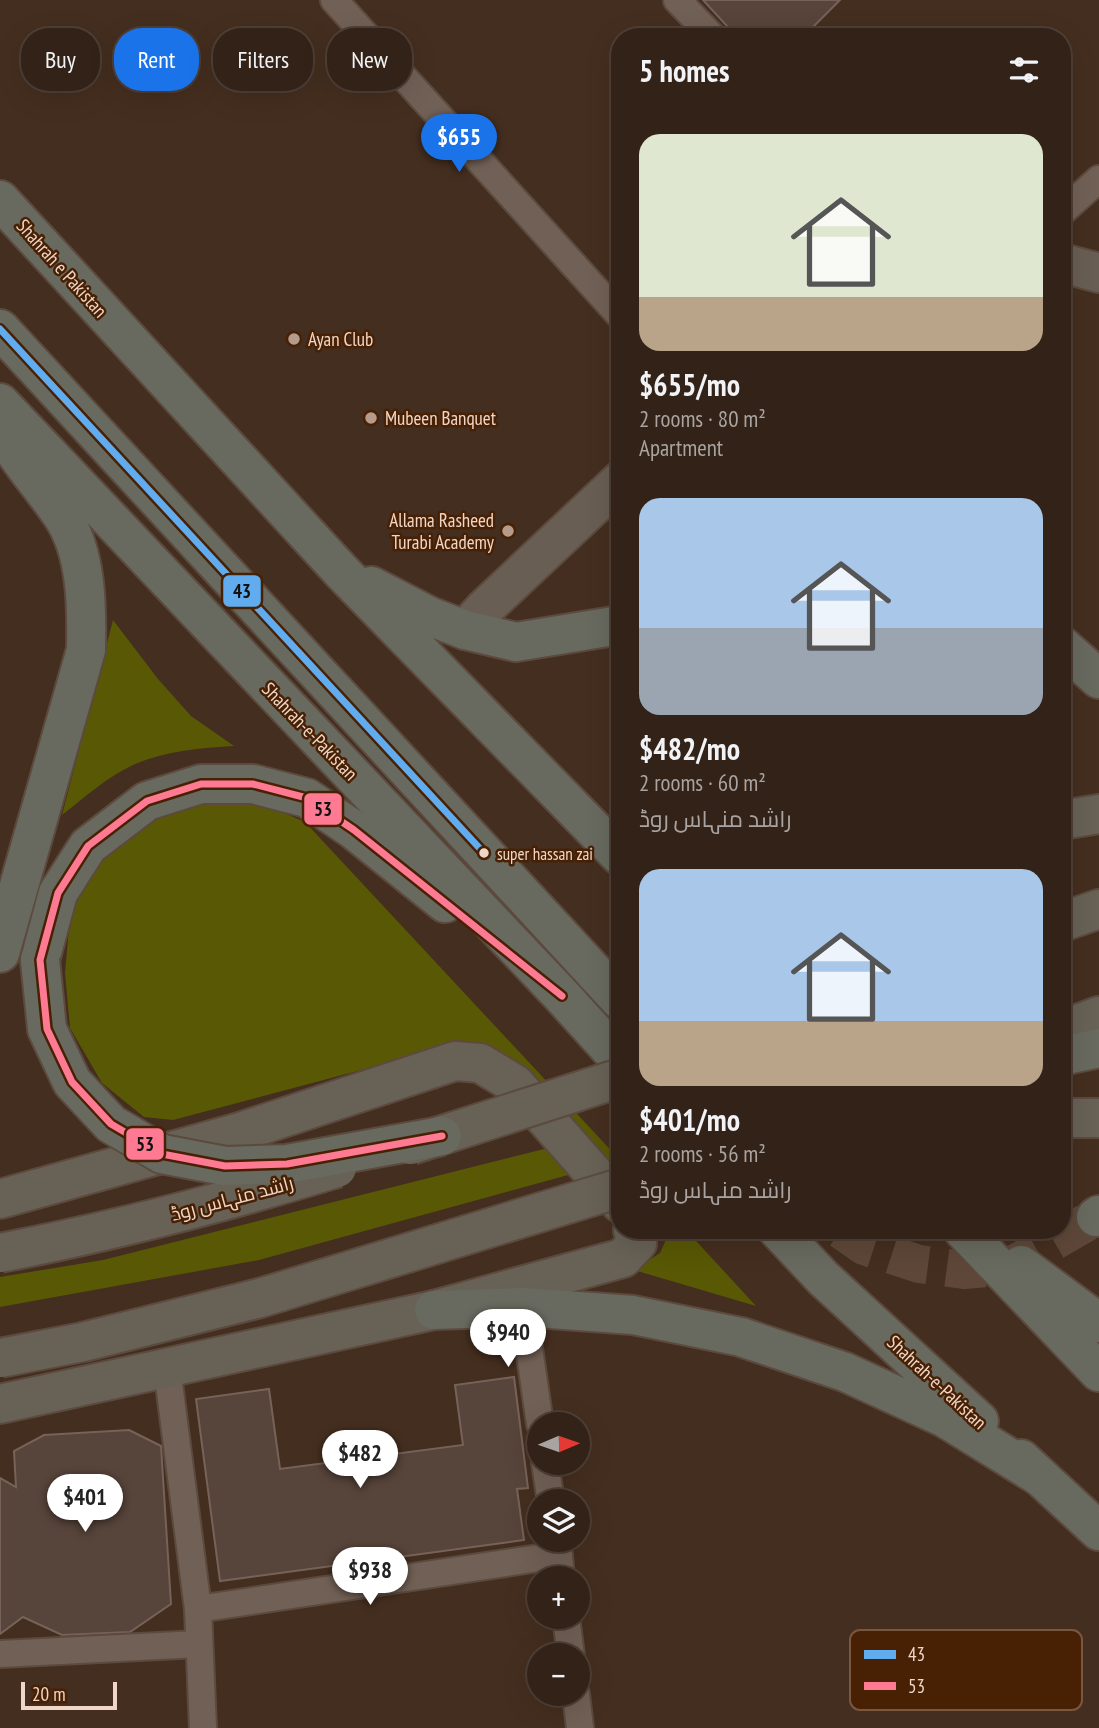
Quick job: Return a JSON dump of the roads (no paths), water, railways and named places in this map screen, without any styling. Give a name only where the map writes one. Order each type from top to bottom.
[{"type":"highway","name":"Shahrah e Pakistan","points":[[0,200],[341,570]]},
{"type":"highway","points":[[0,329],[611,990]]},
{"type":"highway","name":"Shahrah-e-Pakistan","points":[[0,403],[611,1050]]},
{"type":"highway","points":[[0,428],[18,458],[63,517],[80,557],[87,602],[86,650],[0,953]]},
{"type":"highway","points":[[341,570],[429,616],[465,630],[516,642],[611,626]]},
{"type":"highway","points":[[341,570],[611,847]]},
{"type":"highway","points":[[1071,654],[1099,678]]},
{"type":"highway","points":[[442,1136],[287,1164],[225,1166],[162,1154],[111,1124],[72,1082],[47,1029],[40,960],[58,892],[88,846],[147,802],[201,785],[253,784],[307,798],[354,830],[562,996]]},
{"type":"highway","points":[[1071,1054],[1099,1048]]},
{"type":"highway","name":"Shahrah-e-Pakistan","points":[[786,1239],[823,1278],[1099,1531]]},
{"type":"highway","points":[[972,1239],[1099,1372]]},
{"type":"highway","points":[[986,1239],[1099,1323]]},
{"type":"highway","points":[[434,1310],[523,1307],[633,1315],[741,1337],[845,1371],[945,1418],[1039,1476]]},
{"type":"main road","points":[[1071,819],[1099,814]]},
{"type":"main road","points":[[1071,919],[1099,909]]},
{"type":"main road","points":[[1071,1027],[1099,1016]]},
{"type":"main road","points":[[0,1199],[240,1132],[454,1061],[480,1063],[515,1084],[611,1192]]},
{"type":"main road","name":"راشد منہاس روڈ","points":[[0,1253],[243,1197],[611,1081]]},
{"type":"main road","points":[[1071,1118],[1099,1118]]},
{"type":"main road","points":[[0,1358],[83,1342],[260,1298],[611,1191]]},
{"type":"main road","points":[[0,1404],[434,1310],[623,1258],[637,1243],[636,1239]]},
{"type":"street","points":[[334,0],[611,306]]},
{"type":"street","points":[[677,0],[704,28]]},
{"type":"street","points":[[1071,204],[1099,179]]},
{"type":"street","points":[[1071,265],[1099,273]]},
{"type":"street","points":[[465,630],[611,489]]},
{"type":"street","points":[[523,1307],[538,1412]]},
{"type":"street","points":[[167,1368],[198,1609],[203,1728]]},
{"type":"street","points":[[198,1609],[559,1558]]},
{"type":"street","points":[[0,1654],[199,1644]]},
{"type":"street","points":[[577,1706],[580,1728]]},
{"type":"tunnel","points":[[1071,1231],[1096,1217]]},
{"type":"tunnel","points":[[854,1239],[864,1246],[919,1264],[964,1270],[1011,1266],[1058,1239]]},
{"type":"place","name":"Ayan Club","points":[[294,339]]},
{"type":"place","name":"Mubeen Banquet","points":[[371,418]]},
{"type":"place","name":"Allama Rasheed Turabi Academy","points":[[508,531]]},
{"type":"place","name":"super hassan zai","points":[[484,853]]}]
